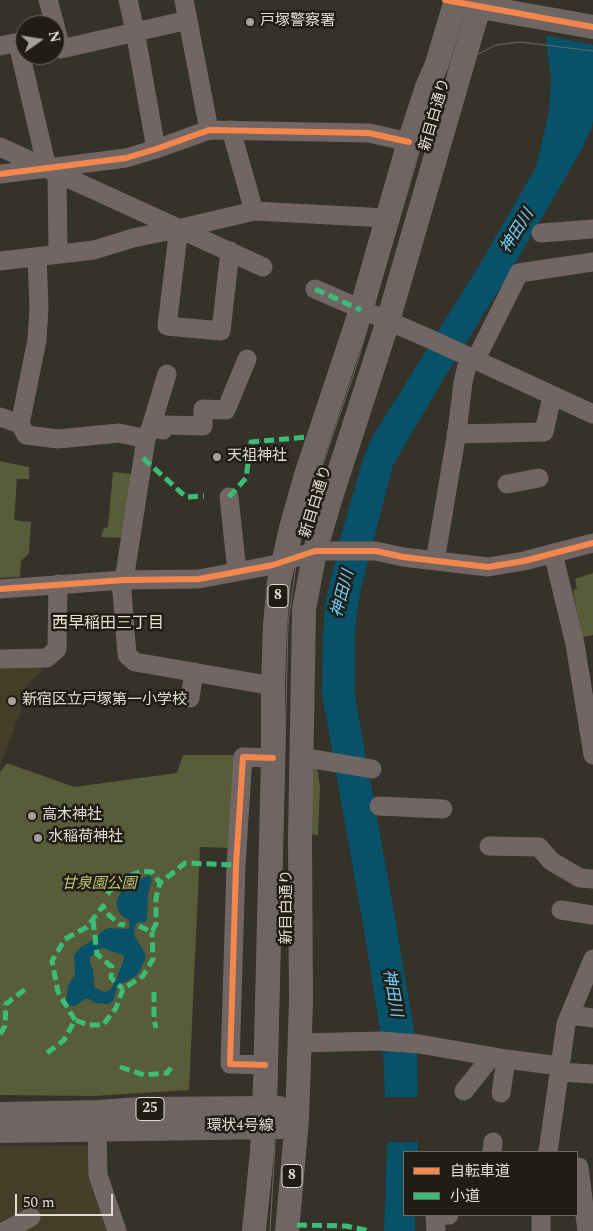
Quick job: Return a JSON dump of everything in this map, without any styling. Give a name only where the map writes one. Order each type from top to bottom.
[{"type":"main road","points":[[452,1],[593,11]]},
{"type":"main road","name":"新目白通り","points":[[254,1231],[263,1117],[273,758],[273,686],[275,625],[279,582],[306,475],[361,310],[426,87],[437,64],[452,1]]},
{"type":"main road","name":"新目白通り","points":[[287,1231],[297,1120],[300,1044],[304,609],[325,551],[331,497],[388,321],[480,3]]},
{"type":"main road","points":[[534,6],[593,27]]},
{"type":"main road","name":"環状4号線","points":[[0,1114],[140,1109],[263,1117],[282,1127],[297,1120]]},
{"type":"main road","name":"環状4号線","points":[[0,1131],[97,1130],[263,1117]]},
{"type":"street","points":[[48,0],[52,15]]},
{"type":"street","points":[[128,0],[156,149]]},
{"type":"street","points":[[184,0],[208,130]]},
{"type":"street","points":[[65,48],[188,20]]},
{"type":"street","points":[[0,46],[15,43]]},
{"type":"street","points":[[28,65],[52,170],[58,254]]},
{"type":"street","points":[[0,174],[52,170],[126,158],[208,130],[369,133],[409,142]]},
{"type":"street","points":[[231,130],[254,211]]},
{"type":"street","points":[[0,147],[182,228],[263,267]]},
{"type":"street","points":[[0,261],[94,250],[133,238],[254,211],[387,218]]},
{"type":"street","points":[[182,228],[178,235],[167,326],[222,331],[230,251]]},
{"type":"street","points":[[541,234],[593,229]]},
{"type":"street","points":[[37,257],[38,340],[20,424],[26,435],[58,439],[119,433],[149,433],[163,430],[166,425],[203,426],[203,409],[226,410],[247,359]]},
{"type":"street","points":[[435,561],[463,382],[469,358],[519,273],[593,262]]},
{"type":"street","points":[[315,289],[430,339],[593,414]]},
{"type":"street","points":[[167,374],[149,433],[122,580],[127,655],[136,662],[273,686]]},
{"type":"street","points":[[456,434],[544,432],[552,396]]},
{"type":"street","points":[[0,417],[20,424]]},
{"type":"street","points":[[507,484],[539,478]]},
{"type":"street","points":[[229,496],[236,572]]},
{"type":"street","points":[[0,589],[122,580],[200,579],[284,562],[325,551],[375,551],[488,567],[524,561],[593,543]]},
{"type":"street","points":[[553,553],[575,644],[593,755]]},
{"type":"street","points":[[0,659],[47,658],[57,649],[58,584]]},
{"type":"street","points":[[190,698],[194,672]]},
{"type":"street","points":[[265,1065],[230,1064],[236,865],[244,757],[273,758]]},
{"type":"street","points":[[302,757],[372,769]]},
{"type":"street","points":[[379,806],[443,809]]},
{"type":"street","points":[[490,846],[539,847],[551,860],[580,878],[593,879]]},
{"type":"street","points":[[561,910],[593,915]]},
{"type":"street","points":[[548,1151],[566,1024],[593,959]]},
{"type":"street","points":[[571,1014],[593,1018]]},
{"type":"street","points":[[300,1044],[380,1042],[419,1044],[593,1074]]},
{"type":"street","points":[[464,1091],[499,1058]]},
{"type":"street","points":[[499,1058],[501,1093]]},
{"type":"street","points":[[97,1130],[98,1174],[117,1231]]},
{"type":"street","points":[[583,1167],[587,1231]]},
{"type":"street","points":[[435,1216],[436,1231]]},
{"type":"street","points":[[541,1216],[541,1231]]},
{"type":"street","points":[[5,1231],[31,1217]]},
{"type":"shaded area","name":"新宿区立戸塚第一小学校","points":[[40,665],[43,670],[27,685],[19,716],[0,766],[0,666]]},
{"type":"shaded area","points":[[89,1145],[111,1231],[0,1231],[0,1146]]},
{"type":"green space","points":[[0,461],[29,467],[29,479],[17,479],[14,520],[31,522],[29,553],[21,561],[20,577],[0,578]]},
{"type":"green space","points":[[113,472],[133,474],[122,538],[101,537],[104,528],[108,527]]},
{"type":"green space","points":[[593,573],[593,635],[582,637],[573,590],[577,589],[575,579]]},
{"type":"green space","name":"甘泉園公園","points":[[183,755],[239,755],[234,848],[200,847],[189,1090],[92,1096],[0,1095],[0,772],[7,763],[74,787],[177,773]]},
{"type":"green space","points":[[317,766],[320,787],[318,835],[306,834],[308,777],[313,767]]},
{"type":"water","name":"神田川","points":[[593,0],[593,121],[591,129],[581,151],[507,277],[393,465],[360,593],[355,630],[355,697],[417,1048],[418,1151],[403,1151],[403,1216],[415,1216],[415,1231],[384,1231],[387,1148],[383,1048],[322,694],[326,599],[342,532],[363,459],[371,439],[480,264],[536,167],[549,112],[551,78],[544,26]]},
{"type":"water","points":[[149,875],[152,880],[148,894],[147,919],[145,922],[136,923],[134,931],[135,937],[145,953],[145,960],[136,976],[117,987],[113,1001],[108,1004],[94,1003],[89,999],[85,999],[75,1006],[70,1006],[66,1002],[68,986],[75,974],[74,955],[81,947],[96,938],[102,931],[109,928],[128,929],[130,924],[128,919],[122,916],[116,902],[123,888]],"holes":[[[105,948],[123,955],[124,959],[115,982],[110,990],[104,992],[94,987],[90,958],[99,949]]]},
{"type":"pier","points":[[535,0],[593,0],[593,45],[543,35]]},
{"type":"pier","points":[[385,1097],[420,1097],[421,1142],[386,1142]]},
{"type":"tram line","points":[[270,1231],[276,1127],[288,624],[297,558],[307,511],[356,367],[439,90],[464,61],[496,45],[520,42],[593,51]]},
{"type":"marked path","points":[[315,289],[361,310]]},
{"type":"marked path","points":[[229,497],[246,478],[251,442],[308,437]]},
{"type":"marked path","points":[[143,458],[186,497],[204,496]]},
{"type":"marked path","points":[[107,894],[122,879],[141,871],[152,872],[160,883],[185,863],[236,865]]},
{"type":"marked path","points":[[139,926],[152,932],[156,924],[156,898],[160,883]]},
{"type":"marked path","points":[[75,1020],[58,992],[52,961],[65,939],[87,927],[103,906],[119,924],[125,925]]},
{"type":"marked path","points":[[93,920],[97,954],[112,967],[111,978],[123,989]]},
{"type":"marked path","points":[[47,1053],[64,1040],[75,1020],[88,1025],[103,1025],[116,1008],[123,989],[143,976],[153,959],[152,932]]},
{"type":"marked path","points":[[0,1034],[5,1026],[6,1004],[28,987]]},
{"type":"marked path","points":[[154,992],[154,1020],[156,1028]]},
{"type":"marked path","points":[[120,1067],[144,1075],[167,1073],[172,1066]]},
{"type":"marked path","points":[[297,1225],[346,1226],[371,1231]]},
{"type":"cycle path","points":[[445,0],[593,27]]},
{"type":"cycle path","points":[[0,174],[126,158],[209,130],[369,133],[409,142]]},
{"type":"cycle path","points":[[0,589],[124,580],[199,579],[273,565],[315,551],[376,551],[403,557],[488,567],[524,561],[593,543]]},
{"type":"cycle path","points":[[265,1065],[230,1064],[236,865],[243,757],[273,758]]},
{"type":"place","name":"戸塚警察署","points":[[250,22]]},
{"type":"place","name":"天祖神社","points":[[217,457]]},
{"type":"place","name":"新宿区立戸塚第一小学校","points":[[12,701]]},
{"type":"place","name":"高木神社","points":[[32,816]]},
{"type":"place","name":"水稲荷神社","points":[[38,838]]},
{"type":"district","name":"西早稲田三丁目","points":[[108,625]]}]
